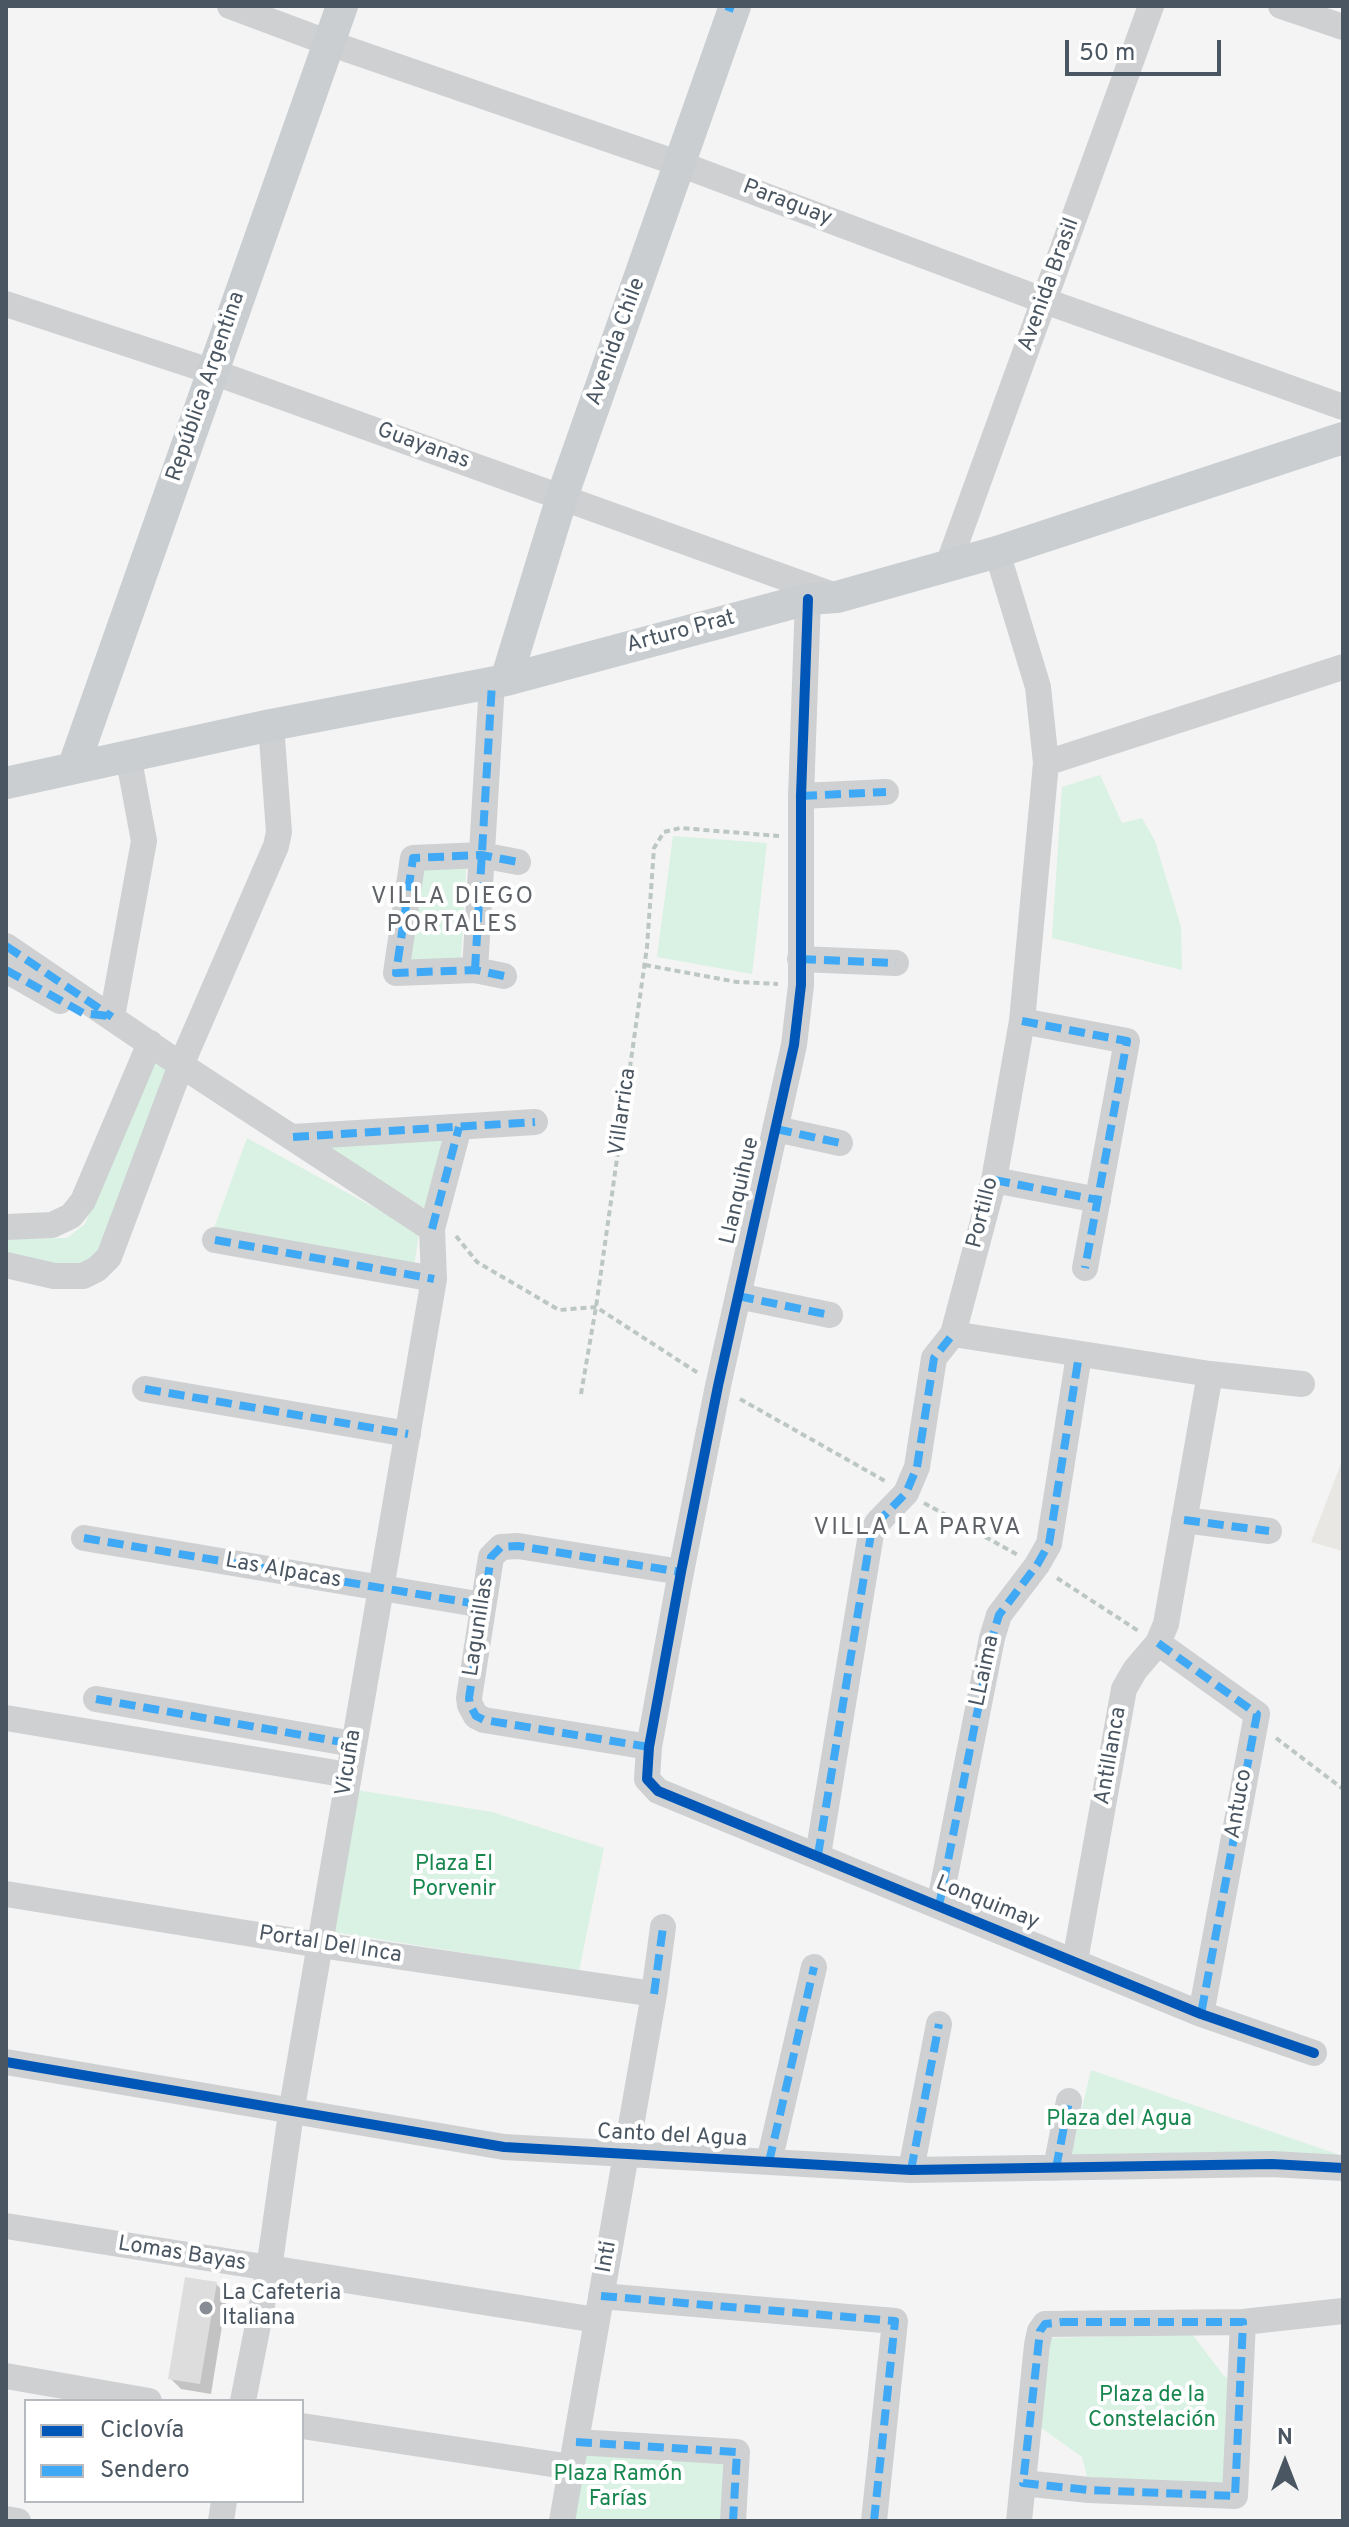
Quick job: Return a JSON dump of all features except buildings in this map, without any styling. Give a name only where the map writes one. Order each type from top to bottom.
[{"type":"main road","name":"República Argentina","points":[[73,768],[342,6]]},
{"type":"main road","name":"Avenida Chile","points":[[499,682],[732,7]]},
{"type":"main road","name":"Arturo Prat","points":[[6,783],[271,725],[499,682],[997,552],[1343,438]]},
{"type":"street","name":"Paraguay","points":[[230,6],[680,164],[1045,301],[1343,407]]},
{"type":"street","name":"Avenida Brasil","points":[[948,565],[1151,6]]},
{"type":"street","points":[[1281,6],[1343,27]]},
{"type":"street","name":"Guayanas","points":[[6,304],[213,372],[562,497],[823,598]]},
{"type":"street","name":"Portillo","points":[[818,1855],[871,1534],[878,1522],[906,1493],[917,1467],[934,1358],[953,1334],[994,1180],[1022,1021],[1046,763],[1038,687],[997,552]]},
{"type":"street","name":"Llanquihue","points":[[649,1783],[646,1773],[649,1747],[681,1572],[718,1386],[794,1045],[801,985],[801,796],[823,598]]},
{"type":"street","points":[[1046,763],[1343,667]]},
{"type":"street","points":[[475,970],[481,855],[499,682]]},
{"type":"street","points":[[6,1265],[54,1276],[83,1276],[97,1269],[109,1257],[181,1065],[276,846],[279,832],[271,725]]},
{"type":"street","points":[[112,1017],[144,841],[128,755]]},
{"type":"street","points":[[801,796],[886,792]]},
{"type":"street","points":[[504,976],[475,970],[396,973],[413,858],[481,855],[518,862]]},
{"type":"street","points":[[6,946],[293,1137],[435,1221]]},
{"type":"street","points":[[800,959],[896,963]]},
{"type":"street","points":[[6,970],[83,1013],[112,1017]]},
{"type":"street","points":[[1022,1021],[1127,1041],[1085,1268]]},
{"type":"street","points":[[6,1227],[52,1225],[71,1216],[77,1209],[150,1043]]},
{"type":"street","points":[[293,1137],[535,1122]]},
{"type":"street","name":"Vicuña","points":[[243,2399],[269,2269],[291,2113],[434,1279],[435,1221],[459,1127]]},
{"type":"street","points":[[776,1129],[840,1143]]},
{"type":"street","points":[[994,1180],[1098,1200]]},
{"type":"street","points":[[215,1240],[434,1279]]},
{"type":"street","points":[[738,1296],[830,1315]]},
{"type":"street","points":[[953,1334],[1210,1374],[1302,1384]]},
{"type":"street","name":"LLaima","points":[[939,1906],[992,1638],[999,1615],[1049,1544],[1079,1355]]},
{"type":"street","name":"Antillanca","points":[[1075,1961],[1124,1689],[1135,1670],[1158,1643],[1166,1624],[1210,1374]]},
{"type":"street","points":[[145,1389],[408,1434]]},
{"type":"street","points":[[1184,1520],[1269,1531]]},
{"type":"street","name":"Las Alpacas","points":[[84,1538],[483,1605]]},
{"type":"street","name":"Lagunillas","points":[[649,1747],[484,1720],[476,1716],[469,1698],[491,1557],[501,1547],[518,1546],[681,1572]]},
{"type":"street","points":[[1158,1643],[1257,1714]]},
{"type":"street","points":[[96,1699],[353,1744]]},
{"type":"street","name":"Antuco","points":[[1201,2014],[1257,1714]]},
{"type":"street","points":[[6,1718],[348,1775]]},
{"type":"street","name":"Lonquimay","points":[[649,1783],[658,1791],[1201,2014],[1314,2053]]},
{"type":"street","name":"Portal Del Inca","points":[[6,1894],[320,1945],[654,1994]]},
{"type":"street","name":"Inti","points":[[562,2521],[627,2155],[663,1927]]},
{"type":"street","points":[[769,2162],[814,1967]]},
{"type":"street","points":[[911,2170],[939,2024]]},
{"type":"street","name":"Canto del Agua","points":[[6,2062],[504,2147],[911,2170],[1272,2164],[1343,2168]]},
{"type":"street","points":[[1056,2168],[1069,2101]]},
{"type":"street","name":"Lomas Bayas","points":[[6,2226],[269,2269],[598,2308],[895,2321],[874,2521]]},
{"type":"street","points":[[1019,2521],[1037,2345],[1045,2324],[1243,2322],[1343,2311]]},
{"type":"street","points":[[1023,2483],[1089,2490],[1235,2496],[1243,2322]]},
{"type":"street","points":[[6,2376],[138,2399]]},
{"type":"street","points":[[304,2426],[574,2454],[737,2452],[733,2521]]},
{"type":"street","points":[[6,2519],[18,2521]]},
{"type":"path","points":[[645,965],[737,982],[801,985]]},
{"type":"path","points":[[435,1221],[477,1262],[559,1310],[596,1307],[718,1386],[1037,1565],[1158,1643]]},
{"type":"path","points":[[1257,1714],[1277,1739],[1343,1789]]},
{"type":"shaded area","points":[[1343,1458],[1343,1551],[1311,1542]]},
{"type":"green space","points":[[1100,775],[1122,823],[1142,818],[1155,841],[1181,927],[1182,970],[1052,938],[1062,787]]},
{"type":"green space","points":[[673,836],[767,843],[752,974],[657,957]]},
{"type":"green space","points":[[420,866],[466,869],[461,963],[402,965]]},
{"type":"green space","points":[[150,1058],[173,1067],[100,1251],[87,1262],[60,1266],[6,1254],[6,1239],[67,1238],[85,1224]]},
{"type":"green space","points":[[443,1134],[431,1212],[323,1145]]},
{"type":"green space","points":[[247,1138],[419,1232],[414,1267],[214,1228]]},
{"type":"green space","name":"Plaza El Porvenir","points":[[357,1790],[492,1812],[604,1848],[579,1971],[334,1932]]},
{"type":"green space","name":"Plaza del Agua","points":[[1091,2070],[1343,2156],[1070,2159]]},
{"type":"green space","name":"Plaza de la Constelación","points":[[1192,2334],[1224,2376],[1234,2380],[1228,2491],[1088,2480],[1082,2457],[1040,2427],[1051,2338]]},
{"type":"green space","name":"Plaza Ramón Farías","points":[[585,2454],[724,2463],[721,2521],[574,2521]]},
{"type":"marked path","points":[[726,6],[734,9]]},
{"type":"marked path","points":[[475,970],[492,683]]},
{"type":"marked path","points":[[801,796],[886,792]]},
{"type":"marked path","points":[[504,976],[475,970],[396,973],[413,858],[481,855],[518,862]]},
{"type":"marked path","points":[[6,946],[112,1017]]},
{"type":"marked path","points":[[800,959],[896,963]]},
{"type":"marked path","points":[[6,970],[83,1013],[108,1016]]},
{"type":"marked path","points":[[1022,1021],[1127,1041],[1085,1268]]},
{"type":"marked path","points":[[293,1137],[535,1122]]},
{"type":"marked path","points":[[432,1229],[459,1127]]},
{"type":"marked path","points":[[776,1129],[840,1143]]},
{"type":"marked path","points":[[994,1180],[1098,1200]]},
{"type":"marked path","points":[[215,1240],[434,1279]]},
{"type":"marked path","points":[[738,1296],[830,1315]]},
{"type":"marked path","points":[[818,1855],[871,1534],[878,1522],[906,1493],[917,1467],[934,1358],[953,1334]]},
{"type":"marked path","points":[[939,1906],[992,1638],[999,1615],[1049,1544],[1079,1355]]},
{"type":"marked path","points":[[145,1389],[408,1434]]},
{"type":"marked path","points":[[1184,1520],[1269,1531]]},
{"type":"marked path","points":[[84,1538],[483,1605]]},
{"type":"marked path","points":[[649,1747],[484,1720],[476,1716],[469,1698],[491,1557],[501,1547],[518,1546],[681,1572]]},
{"type":"marked path","points":[[1158,1643],[1257,1714],[1201,2014]]},
{"type":"marked path","points":[[96,1699],[353,1744]]},
{"type":"marked path","points":[[654,1994],[663,1927]]},
{"type":"marked path","points":[[769,2162],[814,1967]]},
{"type":"marked path","points":[[911,2170],[939,2024]]},
{"type":"marked path","points":[[1056,2168],[1069,2101]]},
{"type":"marked path","points":[[601,2296],[895,2321],[874,2521]]},
{"type":"marked path","points":[[1062,2322],[1243,2322],[1235,2496],[1089,2490],[1023,2483],[1040,2331],[1045,2324],[1062,2322]]},
{"type":"marked path","points":[[576,2442],[737,2452],[733,2521]]},
{"type":"cycle path","points":[[808,599],[801,796],[801,985],[794,1045],[718,1386],[649,1747],[647,1779],[658,1791],[1201,2014],[1314,2053]]},
{"type":"cycle path","points":[[6,2062],[504,2147],[911,2170],[1272,2164],[1343,2168]]},
{"type":"place","name":"La Cafeteria Italiana","points":[[206,2308]]},
{"type":"district","name":"VILLA DIEGO PORTALES","points":[[453,912]]},
{"type":"district","name":"VILLA LA PARVA","points":[[918,1529]]}]
